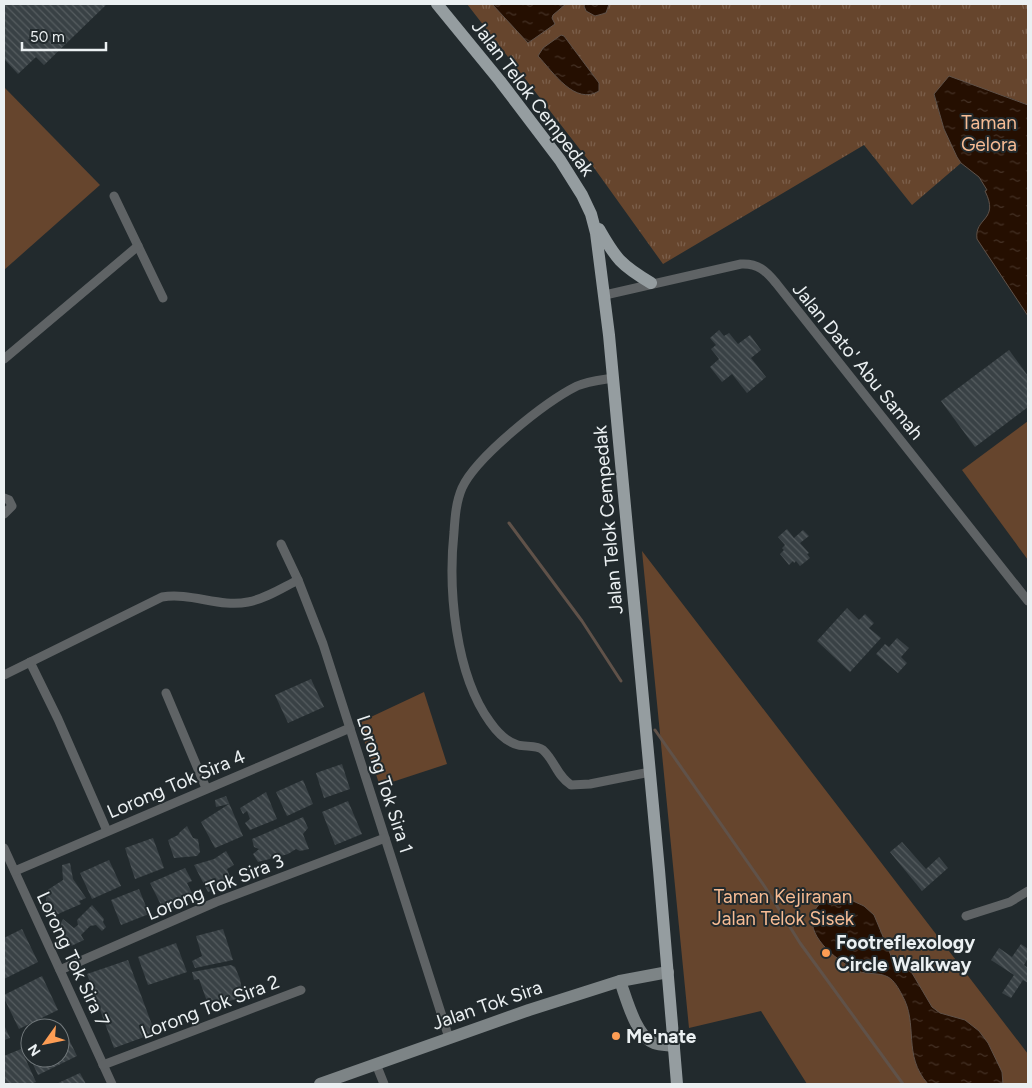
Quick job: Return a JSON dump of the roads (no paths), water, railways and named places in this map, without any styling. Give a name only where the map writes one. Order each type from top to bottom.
[{"type":"main road","name":"Jalan Telok Cempedak","points":[[437,4],[543,136],[575,182],[590,214],[599,249],[605,295],[650,772],[677,1084]]},
{"type":"main road","points":[[590,214],[616,258],[625,267],[651,283]]},
{"type":"street","points":[[114,196],[163,298]]},
{"type":"street","points":[[4,359],[138,246]]},
{"type":"street","name":"Jalan Dato' Abu Samah","points":[[605,295],[741,264],[750,263],[764,270],[1028,601]]},
{"type":"street","points":[[613,378],[578,386],[542,409],[476,465],[463,486],[457,502],[452,549],[456,633],[465,669],[482,712],[500,735],[509,742],[539,747],[560,776],[571,785],[590,784],[650,772]]},
{"type":"street","points":[[4,498],[9,500],[12,506],[4,514]]},
{"type":"street","name":"Lorong Tok Sira 1","points":[[281,544],[298,580],[323,644],[448,1038]]},
{"type":"street","points":[[4,675],[162,597],[182,595],[233,603],[248,602],[298,580]]},
{"type":"street","points":[[30,662],[58,719],[107,831]]},
{"type":"street","points":[[166,693],[206,788]]},
{"type":"street","name":"Lorong Tok Sira 4","points":[[10,867],[107,831],[350,728]]},
{"type":"street","name":"Lorong Tok Sira 3","points":[[60,970],[216,902],[385,838]]},
{"type":"street","name":"Lorong Tok Sira 7","points":[[4,848],[10,867],[112,1084]]},
{"type":"street","points":[[966,916],[1010,902],[1028,891]]},
{"type":"street","name":"Jalan Tok Sira","points":[[320,1084],[448,1038],[620,981],[668,972]]},
{"type":"street","points":[[620,981],[635,1020],[646,1039],[653,1043],[674,1046]]},
{"type":"street","name":"Lorong Tok Sira 2","points":[[103,1065],[301,990]]},
{"type":"street","points":[[376,1064],[384,1084]]},
{"type":"water","points":[[492,4],[566,4],[553,15],[552,18],[555,24],[528,43]]},
{"type":"water","points":[[585,4],[609,4],[606,13],[595,16],[586,11]]},
{"type":"water","points":[[561,35],[564,36],[599,83],[599,91],[581,94],[573,91],[538,56],[543,48]]},
{"type":"water","name":"Taman Gelora","points":[[949,76],[1028,105],[1028,316],[977,239],[979,226],[990,208],[989,201],[985,191],[987,190],[979,177],[961,163],[944,129],[934,94]]},
{"type":"water","points":[[834,897],[853,901],[864,906],[874,915],[892,958],[912,973],[932,1007],[940,1013],[965,1020],[979,1031],[988,1043],[1002,1072],[1003,1084],[928,1084],[915,1062],[910,1017],[907,1006],[896,985],[890,978],[884,975],[862,972],[843,962],[826,949],[815,933],[812,924],[816,908],[823,901]]},
{"type":"waterway","points":[[509,523],[582,621],[621,681]]},
{"type":"waterway","points":[[655,730],[765,887],[800,943],[903,1084]]},
{"type":"place","name":"Footreflexology Circle Walkway","points":[[826,953]]},
{"type":"place","name":"Me'nate","points":[[616,1036]]},
{"type":"park label","name":"Taman Kejiranan Jalan Telok Sisek","points":[[783,907]]}]
